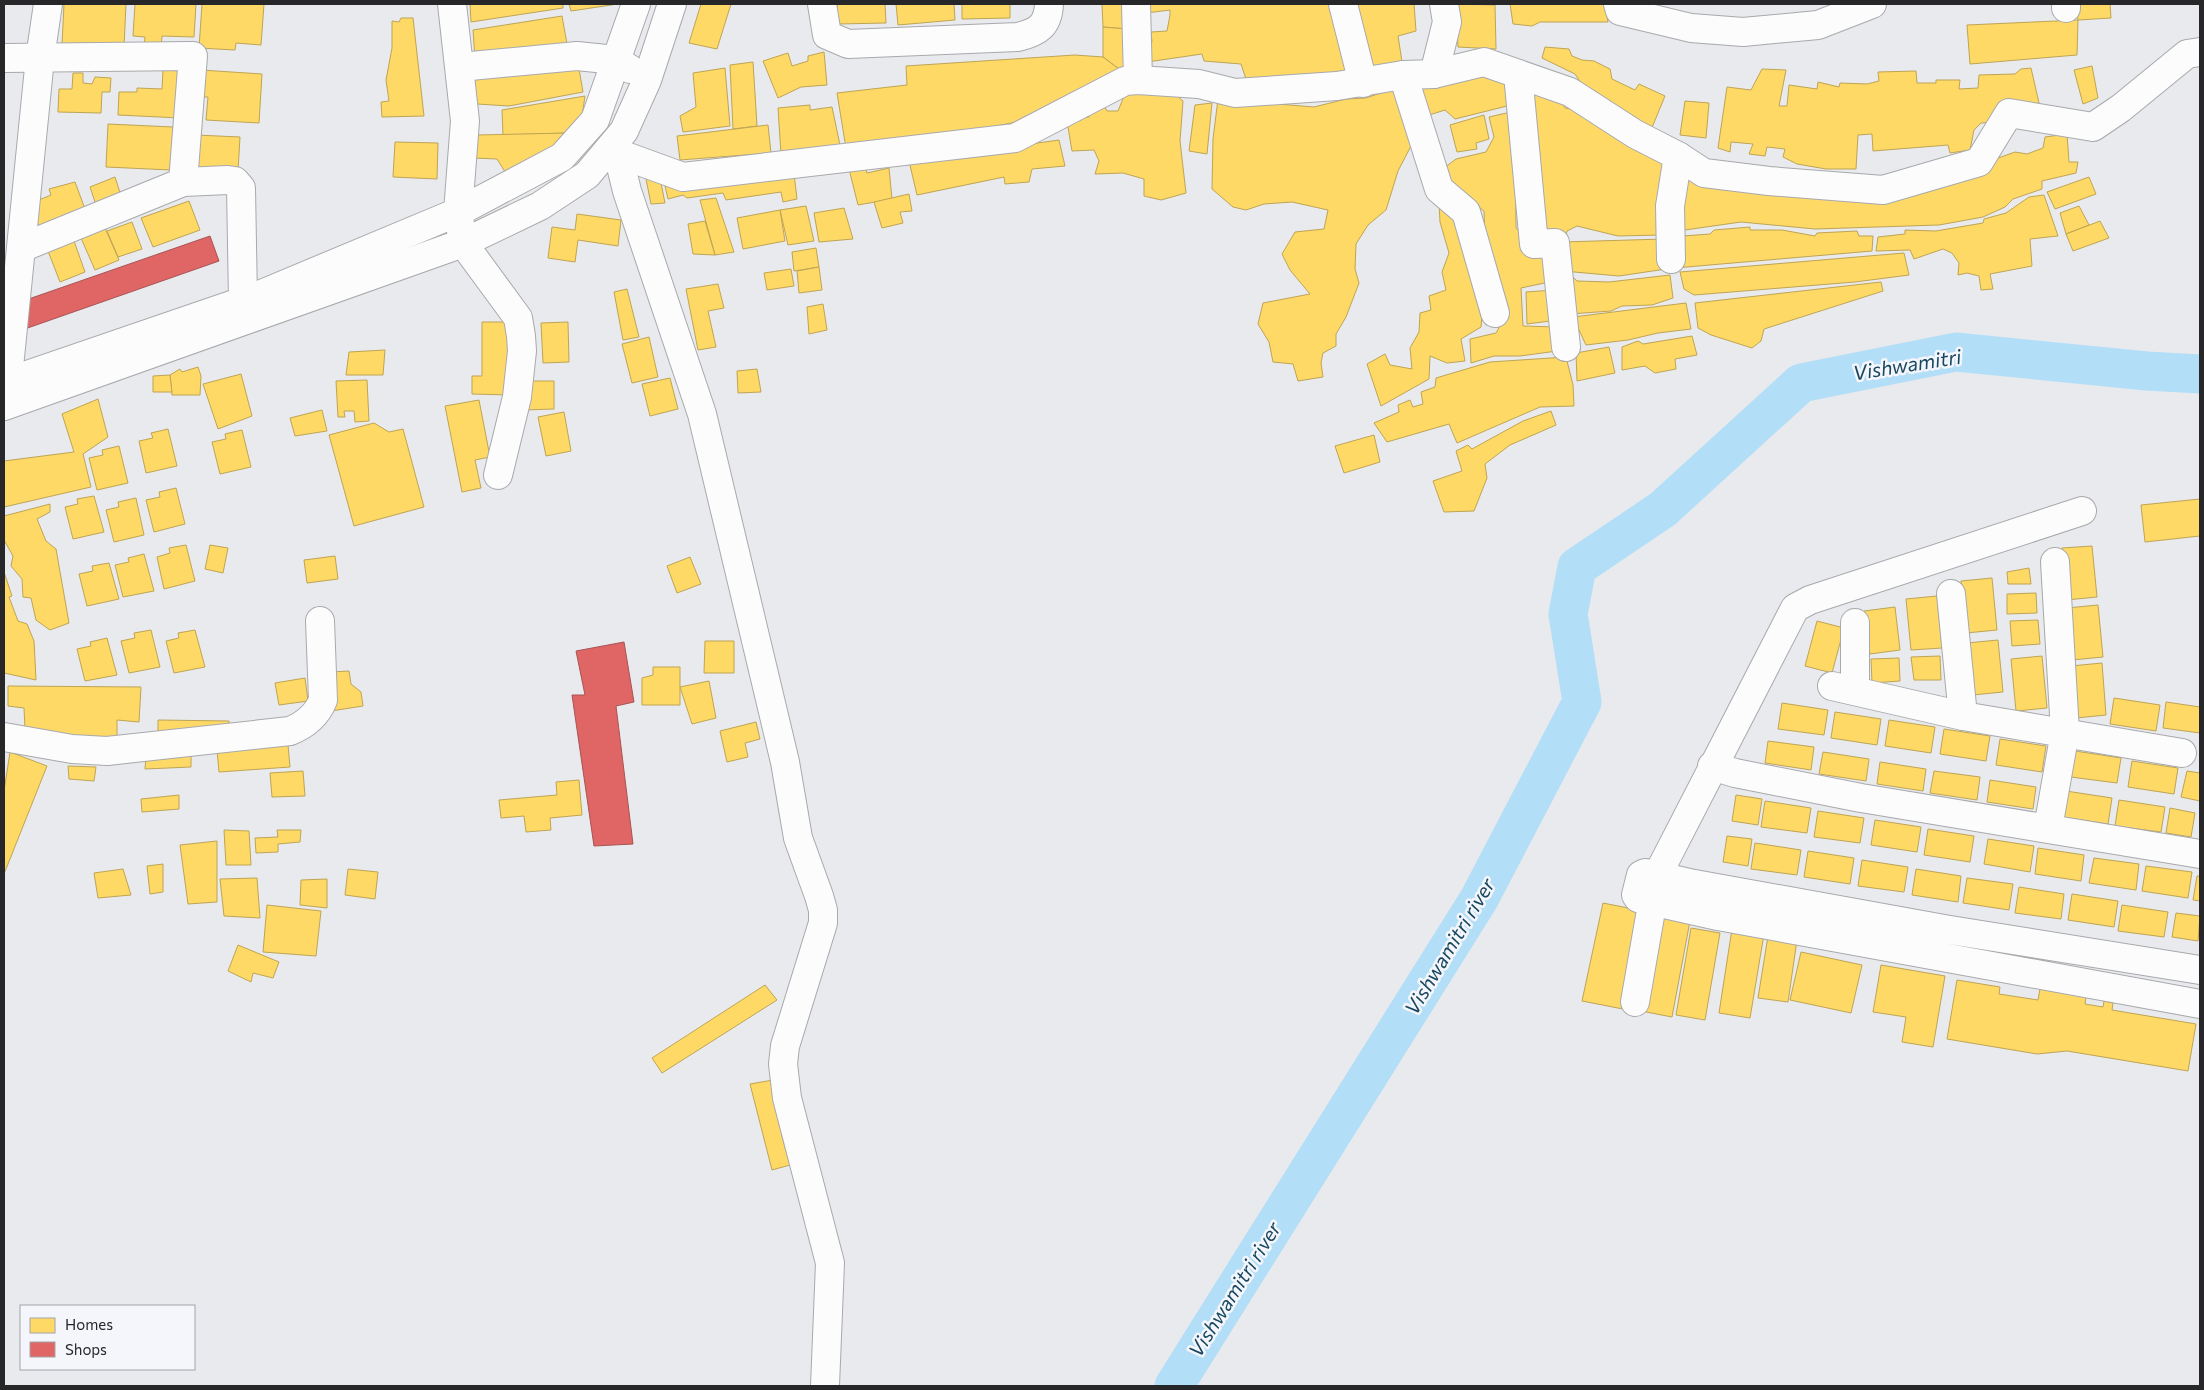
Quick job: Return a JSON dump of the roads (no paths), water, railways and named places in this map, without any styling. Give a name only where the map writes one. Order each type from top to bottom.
[{"type":"street","points":[[5,394],[40,58],[48,4]]},
{"type":"street","points":[[452,4],[465,121],[458,212],[463,243],[518,318],[521,336],[522,351],[517,397],[498,475]]},
{"type":"street","points":[[5,394],[243,301],[458,212],[562,157],[578,142],[594,120],[636,4]]},
{"type":"street","points":[[5,394],[463,243],[540,206],[587,175],[614,152],[647,80],[672,4]]},
{"type":"street","points":[[822,4],[826,35],[848,44],[1018,37],[1036,32],[1045,25],[1049,14],[1049,4]]},
{"type":"street","points":[[1136,4],[1138,80]]},
{"type":"street","points":[[1343,4],[1363,82]]},
{"type":"street","points":[[1434,74],[1447,22],[1444,4]]},
{"type":"street","points":[[1618,4],[1620,11],[1691,28],[1743,32],[1818,25],[1872,4]]},
{"type":"street","points":[[614,152],[683,177],[1015,138],[1125,81],[1138,80],[1199,84],[1235,93],[1363,82],[1403,75],[1434,74],[1484,62],[1570,92],[1635,134],[1678,156],[1704,173],[1770,181],[1883,190],[1980,162],[2009,113],[2093,127],[2121,108],[2188,54],[2200,52]]},
{"type":"street","points":[[4,58],[193,56],[183,182]]},
{"type":"street","points":[[460,67],[577,56],[616,60],[647,80]]},
{"type":"street","points":[[1518,74],[1534,244],[1555,243],[1566,347]]},
{"type":"street","points":[[1403,75],[1439,189],[1466,212],[1494,313]]},
{"type":"street","points":[[614,152],[702,414],[785,762],[798,838],[823,910],[823,923],[785,1046],[783,1064],[787,1098],[830,1263],[825,1386]]},
{"type":"street","points":[[1671,258],[1670,206],[1678,156]]},
{"type":"street","points":[[21,248],[183,182],[235,181],[240,188],[243,301]]},
{"type":"street","points":[[1635,1002],[1654,889],[1712,766],[1795,608],[1810,600],[2082,511]]},
{"type":"street","points":[[2048,828],[2065,732],[2055,562]]},
{"type":"street","points":[[1951,594],[1963,716]]},
{"type":"street","points":[[4,737],[72,749],[107,750],[290,731],[309,720],[320,709],[323,700],[320,621]]},
{"type":"street","points":[[1855,623],[1844,689],[1963,716],[2182,753]]},
{"type":"street","points":[[1712,766],[1735,773],[1861,798],[2200,854]]},
{"type":"street","points":[[1654,889],[1878,916],[2200,970]]},
{"type":"street","points":[[1654,889],[1674,908],[2200,1004]]},
{"type":"street","points":[[1874,945],[1878,916]]},
{"type":"waterway","name":"Vishwamitri river","points":[[1174,1386],[1479,899],[1582,702],[1568,614],[1577,567],[1663,509],[1801,383],[1956,352],[2147,371],[2200,374]]},
{"type":"water label","name":"Vishwamitri","points":[[1907,364]]}]
